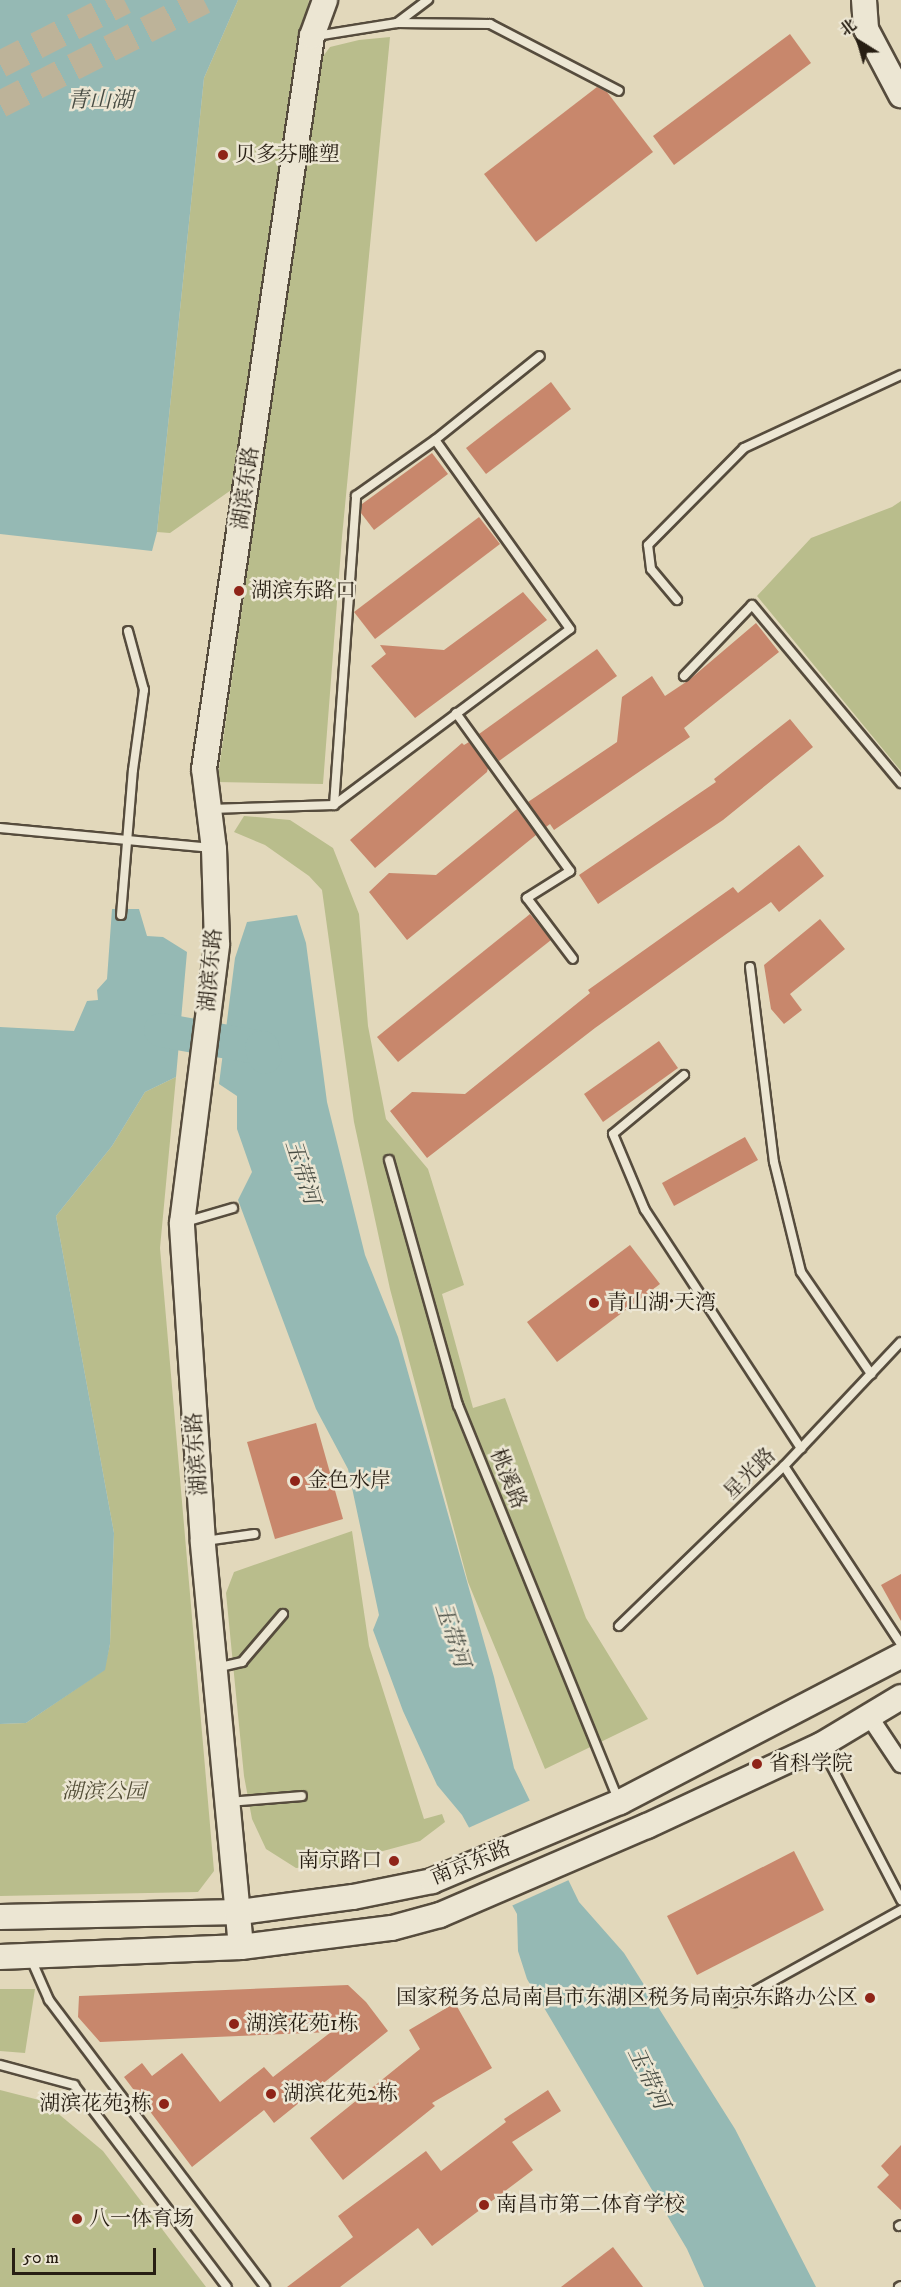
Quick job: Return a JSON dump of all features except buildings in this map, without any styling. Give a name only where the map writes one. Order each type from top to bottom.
[{"type":"street","name":"湖滨东路","points":[[241,1947],[240,1912],[203,1542],[182,1223],[217,944],[214,849],[204,769],[312,36],[325,0]]},
{"type":"street","points":[[864,0],[866,29],[901,95]]},
{"type":"street","name":"南京东路","points":[[0,1917],[240,1912],[353,1897],[432,1881],[620,1802],[901,1656]]},
{"type":"street","name":"南京东路","points":[[0,1957],[241,1947],[392,1928],[441,1915],[577,1856],[820,1745],[900,1700]]},
{"type":"street","points":[[869,1716],[901,1764]]},
{"type":"lane","points":[[397,23],[428,0]]},
{"type":"lane","points":[[312,36],[397,23],[490,24],[619,91]]},
{"type":"lane","points":[[334,805],[356,496],[435,440],[540,356]]},
{"type":"lane","points":[[677,600],[651,569],[648,545],[744,448],[901,375]]},
{"type":"lane","points":[[209,809],[334,805],[570,628],[435,440]]},
{"type":"lane","points":[[684,676],[752,606],[901,783]]},
{"type":"lane","points":[[121,915],[133,770],[144,690],[128,631]]},
{"type":"lane","points":[[456,713],[570,871],[527,898],[573,959]]},
{"type":"lane","points":[[0,828],[214,849]]},
{"type":"lane","points":[[750,967],[774,1162],[801,1272],[871,1374]]},
{"type":"lane","points":[[684,1075],[613,1134],[645,1210],[801,1448]]},
{"type":"lane","name":"桃溪路","points":[[389,1160],[458,1405],[620,1802]]},
{"type":"lane","points":[[182,1223],[233,1208]]},
{"type":"lane","name":"星光路","points":[[619,1626],[784,1466],[901,1342]]},
{"type":"lane","points":[[784,1466],[901,1644]]},
{"type":"lane","points":[[203,1542],[255,1534]]},
{"type":"lane","points":[[215,1668],[242,1662],[284,1614]]},
{"type":"lane","points":[[820,1745],[901,1900]]},
{"type":"lane","points":[[229,1802],[302,1796]]},
{"type":"lane","points":[[735,2002],[901,1910]]},
{"type":"lane","points":[[29,1956],[49,2000],[265,2287]]},
{"type":"lane","points":[[0,2065],[74,2085],[227,2287]]},
{"type":"green space","points":[[238,0],[309,0],[286,115],[234,488],[170,533],[157,532],[204,78]]},
{"type":"green space","points":[[390,37],[342,537],[323,784],[217,782],[321,59],[330,47],[359,40]]},
{"type":"green space","points":[[901,501],[901,771],[757,596],[811,538],[892,507]]},
{"type":"green space","points":[[244,816],[290,820],[333,848],[359,914],[368,1026],[386,1119],[428,1169],[464,1285],[442,1294],[473,1408],[505,1398],[586,1618],[648,1719],[545,1769],[468,1582],[390,1289],[354,1122],[322,890],[309,876],[265,845],[234,832]]},
{"type":"green space","name":"湖滨公园","points":[[176,1077],[160,1248],[214,1871],[198,1892],[0,1896],[0,1724],[26,1723],[104,1670],[110,1644],[114,1533],[56,1216],[112,1146],[145,1092]]},
{"type":"green space","points":[[352,1531],[369,1646],[424,1819],[442,1814],[445,1822],[420,1841],[335,1864],[296,1868],[266,1849],[252,1819],[244,1776],[226,1593],[234,1572]]},
{"type":"green space","points":[[0,1989],[35,1989],[25,2053],[0,2051]]},
{"type":"green space","name":"八一体育场","points":[[0,2090],[43,2101],[103,2151],[206,2287],[0,2287]]},
{"type":"water","name":"青山湖","points":[[0,0],[238,0],[204,78],[157,532],[152,551],[0,534]]},
{"type":"water","points":[[112,909],[139,909],[147,936],[163,937],[187,952],[176,1077],[145,1092],[112,1146],[56,1216],[114,1533],[110,1644],[105,1670],[26,1723],[0,1724],[0,1027],[74,1031],[87,1001],[98,1000],[97,990],[107,979]]},
{"type":"water","points":[[297,915],[306,943],[327,1102],[365,1255],[398,1337],[494,1677],[514,1768],[579,1902],[624,1953],[735,2129],[816,2287],[704,2287],[687,2249],[527,1979],[518,1951],[517,1914],[462,1815],[437,1785],[403,1711],[373,1630],[379,1615],[348,1469],[316,1409],[238,1200],[252,1172],[237,1129],[237,1096],[219,1084],[235,958],[247,922]]},
{"type":"pier","points":[[533,1799],[571,1879],[509,1907],[466,1829]]},
{"type":"waterway","name":"玉带河","points":[[161,1030],[262,1048],[265,1057]]},
{"type":"tunnel","points":[[0,64],[125,0]]},
{"type":"tunnel","points":[[0,104],[204,0]]},
{"type":"place","name":"贝多芬雕塑","points":[[223,155]]},
{"type":"place","name":"湖滨东路口","points":[[239,591]]},
{"type":"place","name":"青山湖·天湾","points":[[594,1303]]},
{"type":"place","name":"金色水岸","points":[[295,1481]]},
{"type":"place","name":"省科学院","points":[[757,1764]]},
{"type":"place","name":"南京路口","points":[[394,1861]]},
{"type":"place","name":"国家税务总局南昌市东湖区税务局南京东路办公区","points":[[870,1998]]},
{"type":"place","name":"湖滨花苑1栋","points":[[234,2024]]},
{"type":"place","name":"湖滨花苑2栋","points":[[271,2094]]},
{"type":"place","name":"湖滨花苑3栋","points":[[164,2104]]},
{"type":"place","name":"南昌市第二体育学校","points":[[484,2205]]},
{"type":"place","name":"八一体育场","points":[[77,2219]]}]
